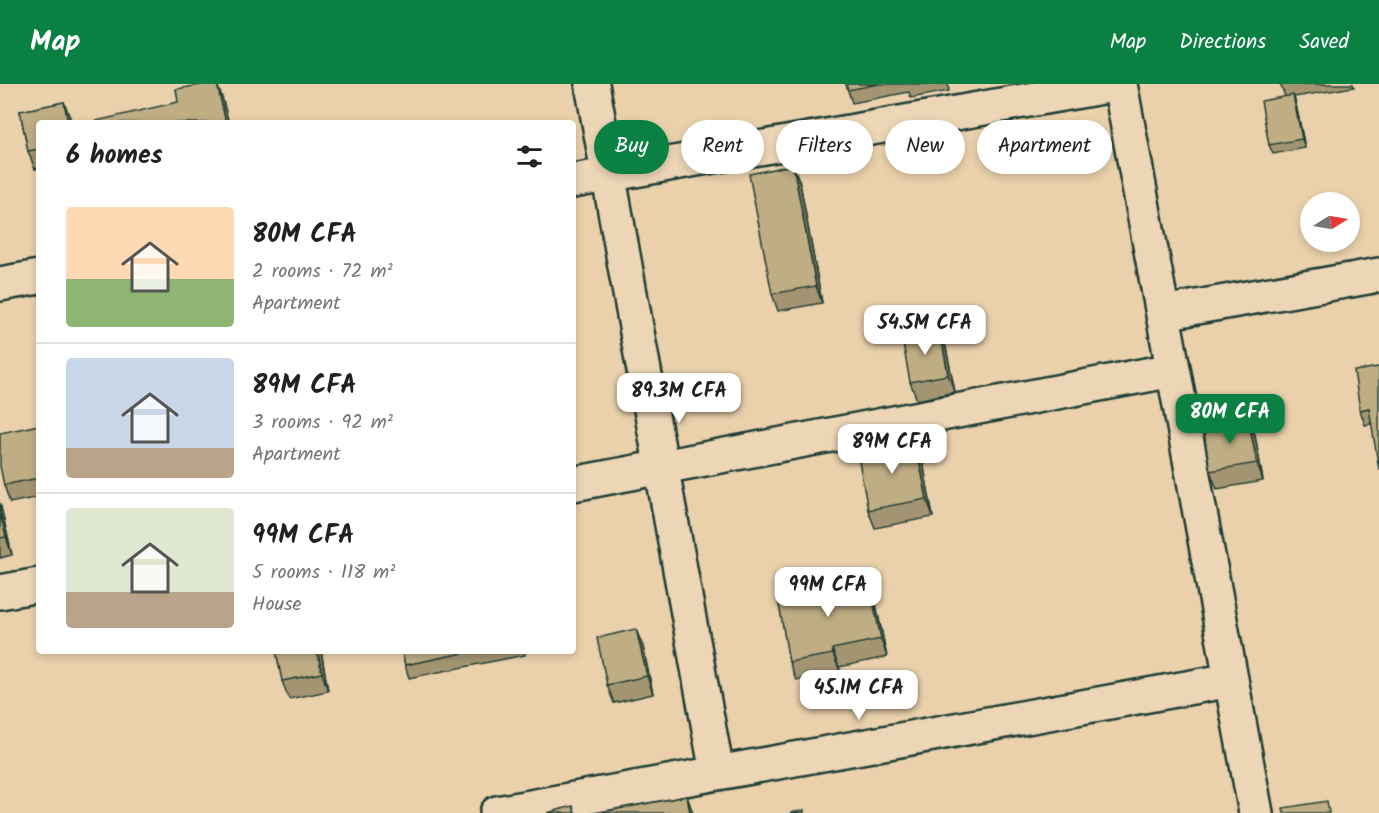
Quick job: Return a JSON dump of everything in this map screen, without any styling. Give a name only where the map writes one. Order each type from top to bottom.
[{"type":"street","points":[[592,84],[717,773]]},
{"type":"street","points":[[576,181],[1119,84],[1256,813]]},
{"type":"street","points":[[1163,313],[1379,275]]},
{"type":"street","points":[[0,284],[36,278]]},
{"type":"street","points":[[576,483],[1173,370]]},
{"type":"street","points":[[0,592],[36,586]]},
{"type":"street","points":[[497,813],[1231,680]]},
{"type":"building","points":[[217,84],[225,120],[100,120],[178,102],[176,89]]},
{"type":"building","points":[[846,84],[879,84],[848,90]]},
{"type":"building","points":[[1293,95],[1302,139],[1269,145],[1261,101]]},
{"type":"building","points":[[64,102],[67,120],[36,120],[36,150],[28,151],[20,111]]},
{"type":"building","points":[[776,168],[776,174],[795,174],[816,286],[772,294],[749,174],[764,174],[764,171]]},
{"type":"building","points":[[940,330],[948,375],[910,382],[902,338]]},
{"type":"building","points":[[1379,367],[1379,470],[1369,408],[1360,410],[1354,371]]},
{"type":"building","points":[[1248,418],[1257,463],[1210,471],[1203,426]]},
{"type":"building","points":[[36,426],[36,479],[4,485],[0,466],[0,433]]},
{"type":"building","points":[[915,440],[927,499],[868,510],[857,451]]},
{"type":"building","points":[[0,513],[6,537],[0,538]]},
{"type":"building","points":[[868,577],[881,639],[832,649],[833,654],[789,662],[777,593]]},
{"type":"building","points":[[636,629],[647,676],[607,685],[597,638]]},
{"type":"building","points":[[277,654],[318,654],[322,673],[282,681]]},
{"type":"building","points":[[403,654],[458,654],[405,665]]},
{"type":"building","points":[[687,796],[690,813],[597,813]]},
{"type":"building","points":[[1327,801],[1329,813],[1284,813],[1283,808]]},
{"type":"building","points":[[573,806],[575,813],[547,813]]}]
